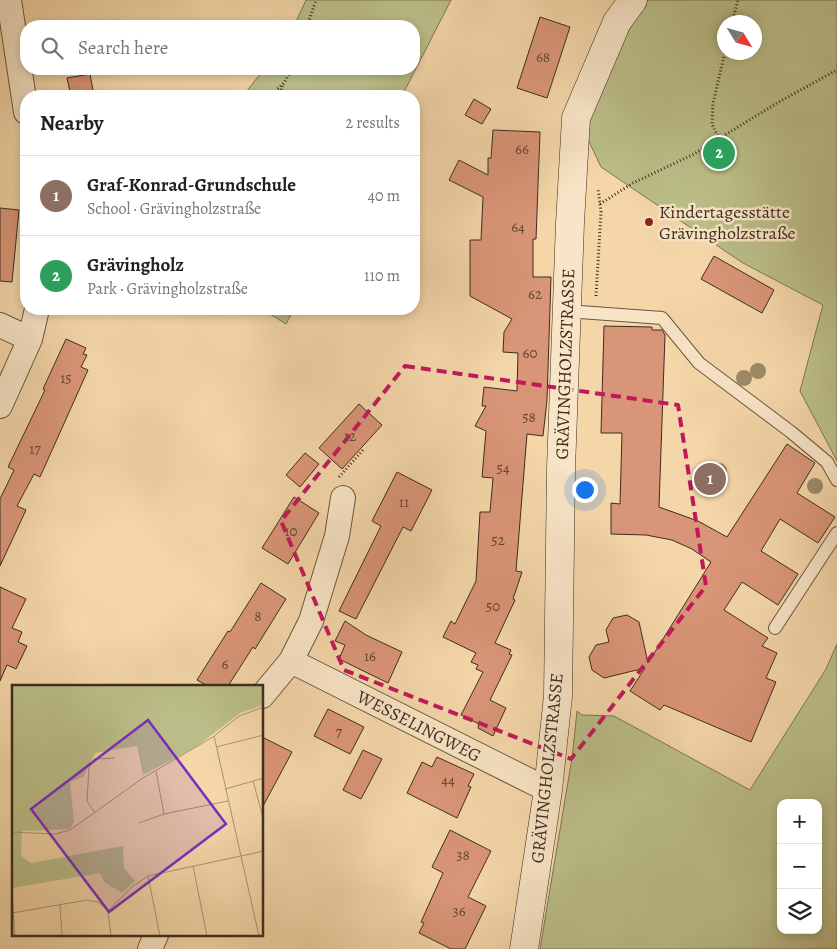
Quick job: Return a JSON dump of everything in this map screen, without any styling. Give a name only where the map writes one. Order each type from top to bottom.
[{"type":"main road","name":"GRÄVINGHOLZSTRASSE","points":[[524,949],[548,790],[558,696],[561,470],[566,311],[576,118],[617,22],[633,0]]},
{"type":"street","points":[[9,0],[20,72]]},
{"type":"street","points":[[20,75],[23,90]]},
{"type":"street","points":[[0,406],[30,340],[36,315]]},
{"type":"street","points":[[0,325],[30,340]]},
{"type":"street","points":[[264,694],[291,661],[311,621],[337,536],[341,488]]},
{"type":"street","name":"WESSELINGWEG","points":[[291,661],[548,790]]},
{"type":"street","points":[[150,949],[156,936]]},
{"type":"lane","points":[[566,311],[662,318],[699,363],[792,432],[827,462],[837,480]]},
{"type":"lane","points":[[776,628],[837,533]]},
{"type":"path","points":[[309,20],[316,0]]},
{"type":"path","points":[[734,15],[738,0]]},
{"type":"path","points":[[719,139],[712,124],[713,103],[723,60]]},
{"type":"path","points":[[600,204],[633,183],[694,154],[837,70]]},
{"type":"path","points":[[281,90],[289,75]]},
{"type":"path","points":[[276,90],[284,83]]},
{"type":"path","points":[[595,312],[599,255],[600,204],[598,185]]},
{"type":"path","points":[[341,488],[363,450]]},
{"type":"highlighted area","points":[[405,366],[678,405],[706,586],[571,759],[344,670],[281,521]]},
{"type":"green space","points":[[306,0],[451,0],[420,61],[420,20],[297,20]]},
{"type":"green space","points":[[648,0],[837,0],[837,461],[800,391],[823,305],[743,263],[601,167],[578,118]]},
{"type":"green space","points":[[259,75],[413,75],[405,90],[248,90]]},
{"type":"green space","points":[[272,315],[291,315],[286,324]]},
{"type":"green space","points":[[837,644],[837,949],[540,949],[572,758],[577,711],[582,715],[614,716],[750,790],[826,669]]},
{"type":"building","points":[[540,17],[570,27],[547,98],[517,88]]},
{"type":"building","points":[[90,75],[93,90],[70,90],[67,78]]},
{"type":"building","points":[[474,99],[491,109],[482,124],[465,115]]},
{"type":"building","points":[[493,130],[540,132],[536,239],[533,239],[533,277],[551,277],[547,400],[543,436],[527,434],[516,571],[522,572],[513,599],[515,600],[495,643],[511,650],[509,654],[512,655],[490,700],[506,708],[493,736],[478,728],[479,724],[461,715],[483,672],[476,669],[478,665],[471,662],[476,653],[443,637],[451,621],[455,624],[476,581],[480,512],[490,512],[493,478],[482,477],[486,431],[475,426],[486,406],[482,406],[484,387],[517,391],[518,353],[503,352],[504,332],[512,319],[470,296],[470,240],[481,240],[483,197],[449,180],[459,160],[488,175],[488,158],[491,158]]},
{"type":"building","points":[[0,208],[19,210],[12,282],[0,281]]},
{"type":"building","points":[[714,256],[774,290],[762,313],[701,279]]},
{"type":"building","points":[[604,326],[652,327],[652,330],[662,330],[665,335],[659,507],[698,521],[727,537],[787,444],[815,463],[797,493],[835,517],[818,543],[780,519],[761,551],[798,574],[778,605],[742,582],[724,610],[768,638],[762,646],[777,653],[766,678],[776,682],[751,742],[664,705],[660,710],[630,691],[645,668],[604,678],[592,670],[589,657],[596,645],[609,642],[606,630],[613,618],[627,615],[639,622],[648,663],[711,562],[692,549],[672,540],[646,535],[611,534],[611,503],[620,504],[622,433],[601,433]]},
{"type":"building","points":[[66,339],[86,348],[83,354],[87,355],[81,367],[88,370],[40,477],[34,474],[17,506],[26,510],[0,566],[0,499],[14,470],[8,467],[45,390],[43,389]]},
{"type":"building","points":[[359,404],[382,425],[342,469],[319,448]]},
{"type":"building","points":[[305,453],[319,464],[300,487],[286,475]]},
{"type":"building","points":[[397,472],[432,490],[411,531],[403,527],[356,619],[339,611],[381,526],[372,521]]},
{"type":"building","points":[[294,497],[319,513],[288,564],[262,548]]},
{"type":"building","points":[[261,583],[286,599],[255,649],[253,647],[229,685],[206,685],[197,680],[228,631],[230,632]]},
{"type":"building","points":[[0,587],[26,599],[12,628],[22,632],[18,642],[27,646],[16,669],[7,665],[0,681]]},
{"type":"building","points":[[345,621],[366,635],[402,652],[388,683],[339,659],[345,645],[335,641]]},
{"type":"building","points":[[328,709],[364,727],[350,754],[314,736]]},
{"type":"building","points":[[264,738],[292,752],[264,804]]},
{"type":"building","points":[[363,750],[382,759],[361,799],[343,790]]},
{"type":"building","points":[[437,757],[474,774],[468,786],[471,787],[457,818],[407,793],[422,762],[432,767]]},
{"type":"building","points":[[450,830],[491,851],[468,897],[486,906],[465,949],[451,949],[419,933],[424,923],[421,922],[443,873],[432,867]]},
{"type":"place","name":"Grävingholz","points":[[719,153]]},
{"type":"place","name":"Kindertagesstätte Grävingholzstraße","points":[[649,222]]},
{"type":"place","name":"Graf-Konrad-Grundschule","points":[[710,479]]}]
